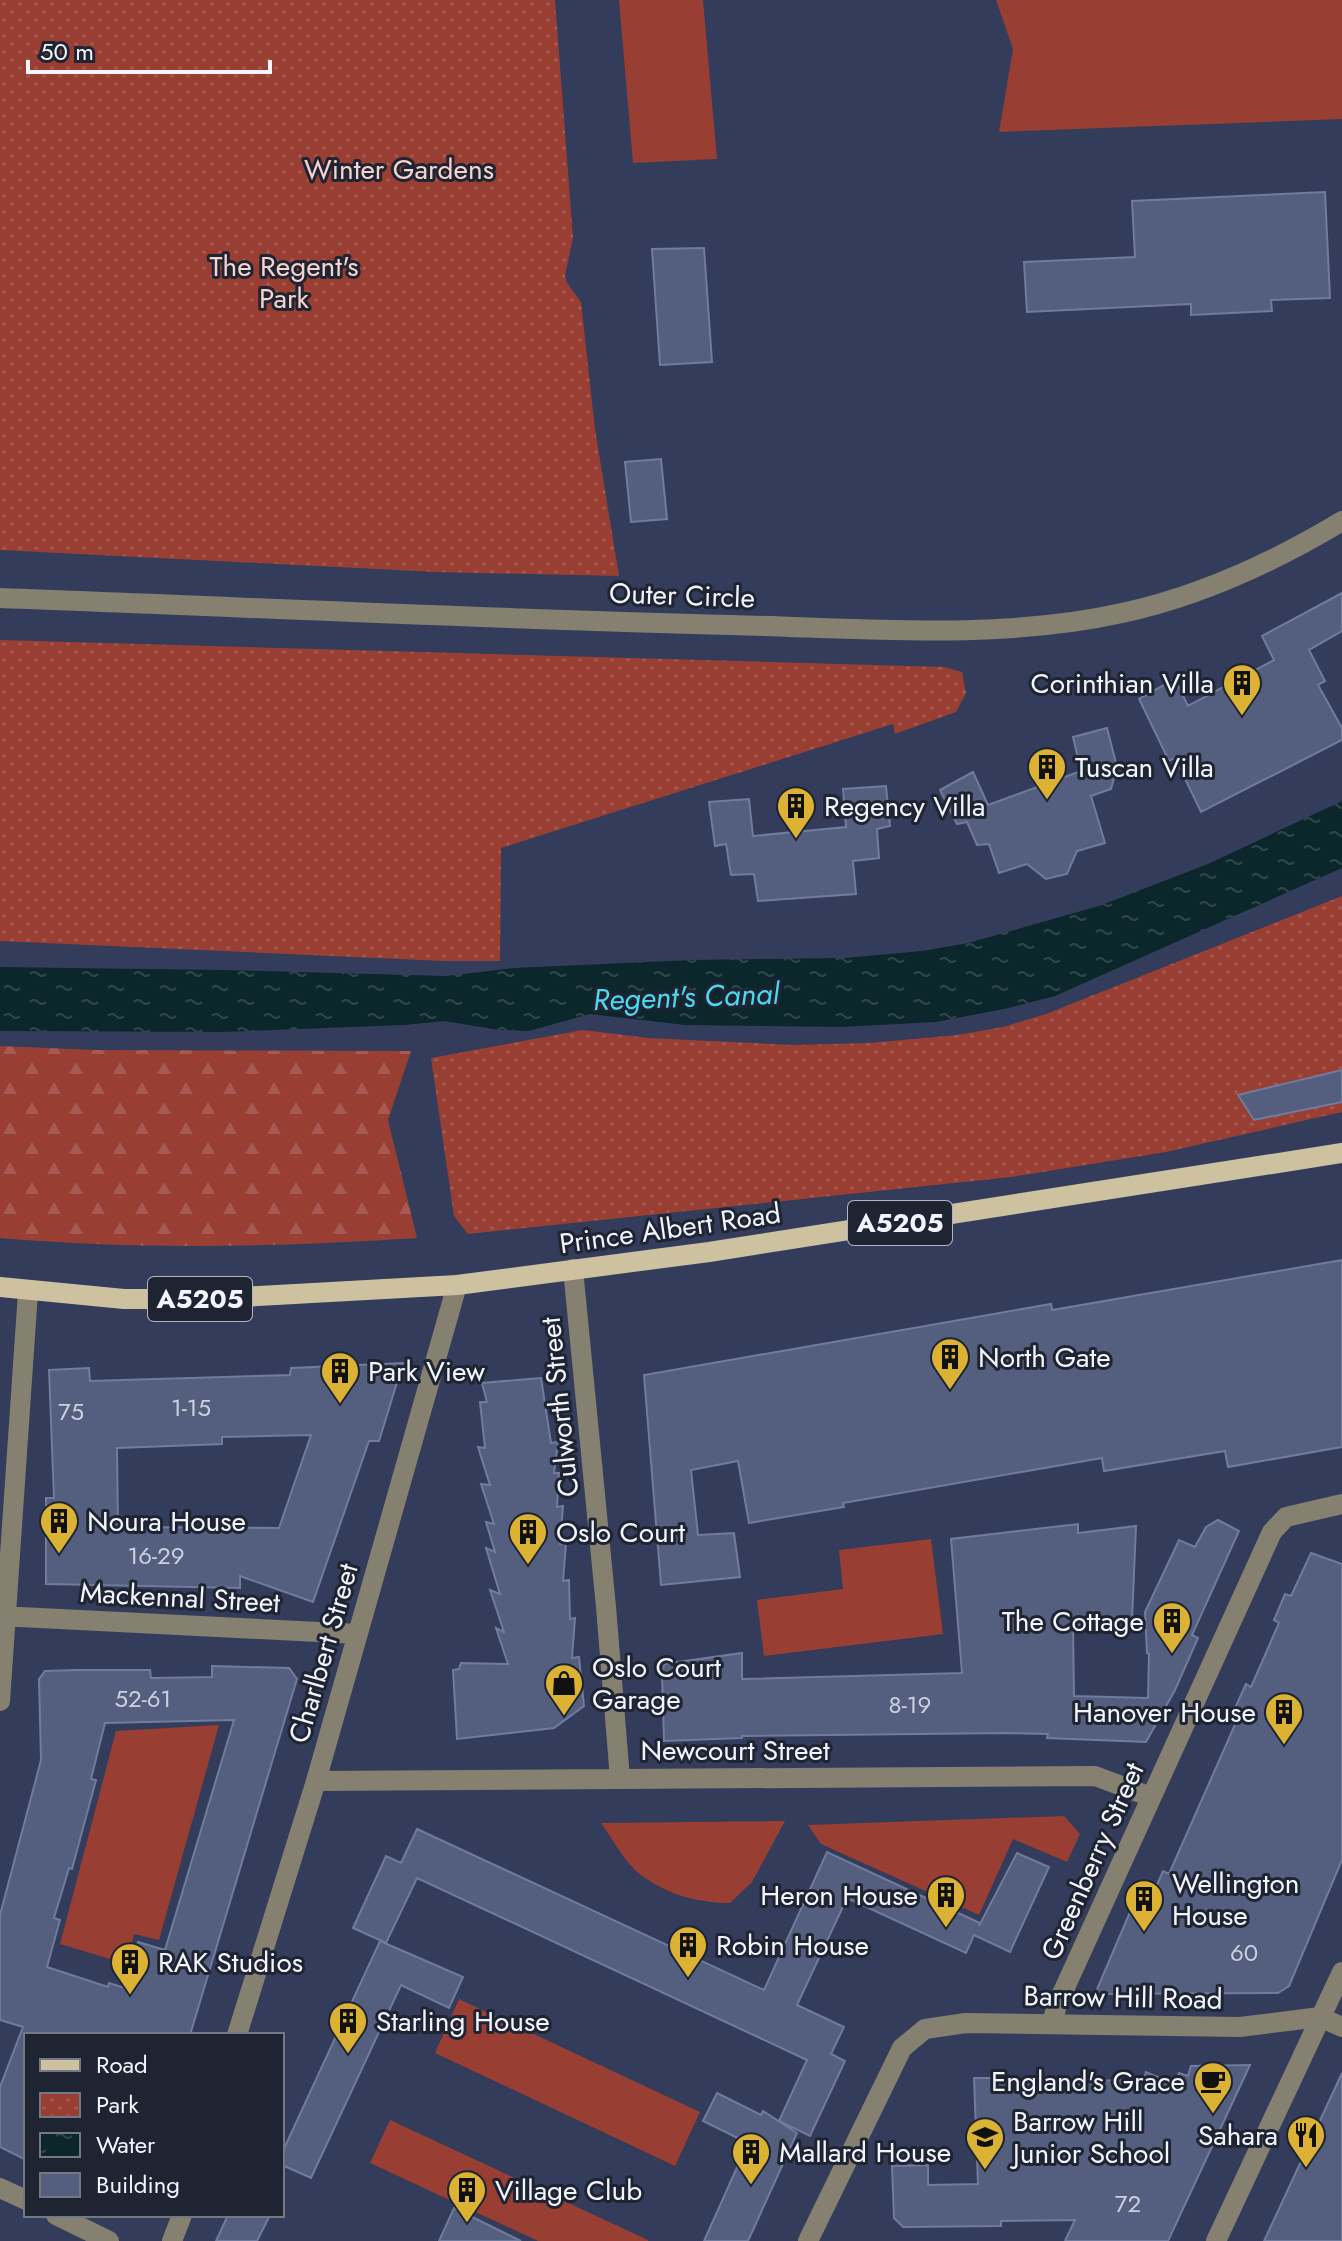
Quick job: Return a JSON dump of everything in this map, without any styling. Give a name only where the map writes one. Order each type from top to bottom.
[{"type":"main road","name":"Prince Albert Road","points":[[0,1287],[124,1299],[204,1299],[457,1285],[725,1250],[1342,1153]]},
{"type":"street","name":"Outer Circle","points":[[0,598],[702,624],[991,629],[1122,613],[1206,588],[1286,554],[1342,521]]},
{"type":"street","name":"Culworth Street","points":[[573,1269],[620,1779]]},
{"type":"street","name":"Charlbert Street","points":[[238,2033],[316,1781],[457,1285]]},
{"type":"street","points":[[0,1701],[3,1616],[28,1292]]},
{"type":"street","name":"Greenberry Street","points":[[1052,2023],[1057,2005],[1272,1532],[1286,1517],[1342,1504]]},
{"type":"street","name":"Mackennal Street","points":[[3,1616],[358,1634]]},
{"type":"street","name":"Newcourt Street","points":[[316,1781],[1095,1776],[1151,1797]]},
{"type":"street","points":[[1216,2241],[1342,1972]]},
{"type":"street","points":[[1320,2017],[1342,2027]]},
{"type":"street","name":"Barrow Hill Road","points":[[808,2241],[902,2048],[925,2029],[966,2023],[1240,2027],[1320,2017]]},
{"type":"street","points":[[0,2188],[24,2199]]},
{"type":"street","points":[[60,2217],[109,2241]]},
{"type":"street","points":[[172,2241],[181,2217]]},
{"type":"green space","name":"The Regent's Park","points":[[0,0],[555,0],[573,238],[565,275],[581,302],[595,429],[619,576],[435,572],[0,550]]},
{"type":"green space","points":[[619,0],[703,0],[717,159],[633,163]]},
{"type":"green space","points":[[996,0],[1342,0],[1342,119],[999,132],[1013,49]]},
{"type":"green space","points":[[0,640],[944,667],[962,672],[966,693],[956,712],[895,734],[893,724],[501,848],[500,961],[0,941]]},
{"type":"green space","points":[[1342,896],[1342,1070],[1239,1095],[1254,1120],[1342,1102],[1342,1112],[1166,1152],[1011,1177],[468,1234],[454,1216],[431,1058],[583,1030],[648,1038],[793,1045],[869,1043],[957,1035],[1003,1027],[1046,1014]]},
{"type":"green space","points":[[0,1046],[96,1050],[411,1051],[388,1120],[417,1238],[208,1246],[0,1238]]},
{"type":"green space","points":[[931,1539],[943,1634],[764,1656],[757,1600],[843,1589],[839,1550]]},
{"type":"green space","points":[[219,1725],[159,1940],[134,1934],[127,1964],[60,1944],[116,1731]]},
{"type":"green space","points":[[1064,1816],[1080,1834],[1067,1862],[1013,1839],[979,1915],[821,1844],[808,1825]]},
{"type":"green space","points":[[785,1821],[752,1882],[730,1903],[692,1899],[656,1885],[630,1865],[601,1823]]},
{"type":"green space","points":[[459,1999],[700,2112],[675,2166],[435,2053]]},
{"type":"green space","points":[[390,2120],[648,2241],[538,2241],[370,2163]]},
{"type":"water","name":"Regent's Canal","points":[[1342,801],[1342,868],[1055,996],[936,1022],[841,1027],[685,1025],[590,1014],[529,1031],[499,1030],[444,1021],[224,1032],[0,1031],[0,967],[446,976],[514,968],[691,960],[844,958],[922,951],[968,943],[1099,906],[1208,864]]},
{"type":"building","points":[[1325,192],[1330,298],[1271,300],[1272,311],[1191,315],[1191,304],[1027,312],[1024,262],[1135,257],[1132,201]]},
{"type":"building","points":[[704,248],[712,362],[660,365],[652,249]]},
{"type":"building","points":[[661,459],[667,519],[631,522],[625,462]]},
{"type":"building","name":"Corinthian Villa","points":[[1342,593],[1342,631],[1309,650],[1325,681],[1318,685],[1342,728],[1342,740],[1201,812],[1175,758],[1169,761],[1139,699],[1175,679],[1188,706],[1274,660],[1262,636]]},
{"type":"building","name":"Tuscan Villa","points":[[1107,728],[1117,767],[1111,789],[1091,796],[1105,843],[1077,851],[1067,874],[1046,879],[1027,864],[999,873],[989,844],[977,845],[967,822],[957,824],[940,790],[973,772],[988,805],[1081,771],[1073,737]]},
{"type":"building","name":"Regency Villa","points":[[886,786],[890,826],[877,829],[879,858],[853,861],[856,894],[758,901],[754,874],[731,875],[726,844],[715,846],[709,802],[749,799],[753,836],[846,827],[843,789]]},
{"type":"building","points":[[1342,1070],[1342,1102],[1254,1120],[1238,1095]]},
{"type":"building","name":"North Gate","points":[[1342,1260],[1342,1447],[1228,1467],[1225,1451],[1104,1471],[1102,1458],[843,1503],[844,1507],[749,1523],[738,1461],[691,1470],[698,1535],[734,1533],[740,1577],[661,1585],[644,1375],[1051,1304],[1052,1310]]},
{"type":"building","points":[[403,1363],[379,1441],[369,1441],[313,1602],[240,1576],[240,1588],[46,1584],[46,1498],[54,1498],[49,1370],[89,1368],[90,1381],[290,1375],[291,1368]],"holes":[[[311,1435],[279,1528],[118,1527],[117,1448],[222,1444],[222,1437]]]},
{"type":"building","name":"Oslo Court","points":[[541,1378],[551,1443],[558,1442],[554,1473],[559,1473],[557,1507],[563,1506],[560,1544],[566,1543],[563,1581],[569,1580],[570,1619],[575,1618],[572,1658],[579,1657],[584,1706],[554,1728],[457,1739],[453,1670],[459,1669],[461,1663],[508,1664],[496,1628],[504,1632],[490,1590],[500,1594],[486,1548],[495,1552],[486,1522],[494,1524],[481,1484],[490,1485],[478,1447],[485,1448],[480,1402],[487,1402],[482,1383]]},
{"type":"building","points":[[1218,1520],[1239,1531],[1192,1635],[1198,1638],[1175,1690],[1146,1742],[1047,1738],[1048,1734],[1007,1733],[742,1736],[664,1741],[664,1664],[742,1653],[742,1679],[962,1673],[951,1539],[1078,1524],[1078,1533],[1136,1526],[1132,1620],[1073,1626],[1074,1696],[1148,1698],[1149,1654],[1145,1612],[1179,1540],[1195,1547],[1206,1527]]},
{"type":"building","name":"Hanover House","points":[[1311,1553],[1342,1564],[1342,1860],[1289,1986],[1278,1993],[1095,1994],[1139,1891],[1152,1896],[1163,1871],[1169,1874],[1241,1711],[1235,1708],[1246,1684],[1251,1687],[1279,1623],[1274,1620],[1285,1594],[1291,1596]]},
{"type":"building","points":[[212,1666],[289,1668],[297,1679],[191,2033],[24,2033],[24,2159],[0,2147],[0,2087],[23,2027],[0,2020],[0,1915],[41,1760],[39,1679],[45,1671],[77,1670],[150,1670],[151,1678],[212,1677]],"holes":[[[234,1720],[165,1950],[138,1942],[125,1988],[109,1983],[108,1987],[47,1967],[60,1920],[54,1918],[69,1868],[72,1869],[96,1780],[91,1779],[105,1723]]]},
{"type":"building","name":"Robin House","points":[[417,1829],[764,1990],[827,1852],[980,1923],[979,1926],[1017,1853],[1049,1867],[1010,1952],[974,1935],[966,1953],[847,1898],[797,2005],[844,2027],[831,2054],[845,2061],[810,2136],[779,2121],[807,2060],[417,1878],[386,1943],[353,1928],[386,1856],[401,1863]]},
{"type":"building","name":"Starling House","points":[[380,1941],[463,1977],[449,2008],[401,1985],[311,2178],[284,2166],[284,2149]]},
{"type":"building","points":[[1250,2065],[1168,2241],[1065,2241],[1075,2220],[1001,2221],[1001,2226],[903,2227],[894,2218],[892,2166],[928,2165],[928,2185],[978,2184],[974,2078],[1005,2078],[1005,2082],[1143,2080],[1146,2072],[1174,2084],[1179,2073],[1188,2076],[1191,2066]]},
{"type":"building","points":[[1342,2073],[1342,2241],[1264,2241],[1317,2127]]},
{"type":"building","name":"Mallard House","points":[[717,2093],[761,2115],[763,2111],[797,2133],[748,2241],[704,2241],[748,2143],[703,2121]]},
{"type":"building","name":"Village Club","points":[[454,2208],[521,2241],[439,2241]]},
{"type":"building","points":[[227,2217],[269,2217],[257,2241],[216,2241]]},
{"type":"place","name":"Corinthian Villa","points":[[1242,717]]},
{"type":"place","name":"Tuscan Villa","points":[[1047,801]]},
{"type":"place","name":"Regency Villa","points":[[796,840]]},
{"type":"place","name":"North Gate","points":[[950,1391]]},
{"type":"place","name":"Park View","points":[[340,1405]]},
{"type":"place","name":"Noura House","points":[[59,1555]]},
{"type":"place","name":"Oslo Court","points":[[528,1566]]},
{"type":"place","name":"The Cottage","points":[[1172,1655]]},
{"type":"place","name":"Oslo Court Garage","points":[[564,1717]]},
{"type":"place","name":"Hanover House","points":[[1284,1746]]},
{"type":"place","name":"Heron House","points":[[946,1929]]},
{"type":"place","name":"Wellington House","points":[[1144,1933]]},
{"type":"place","name":"Robin House","points":[[688,1979]]},
{"type":"place","name":"RAK Studios","points":[[130,1996]]},
{"type":"place","name":"Starling House","points":[[348,2055]]},
{"type":"place","name":"England's Grace","points":[[1213,2115]]},
{"type":"place","name":"Sahara","points":[[1306,2169]]},
{"type":"place","name":"Barrow Hill Junior School","points":[[985,2171]]},
{"type":"place","name":"Mallard House","points":[[751,2186]]},
{"type":"place","name":"Village Club","points":[[467,2224]]},
{"type":"park label","name":"Winter Gardens","points":[[399,169]]}]
